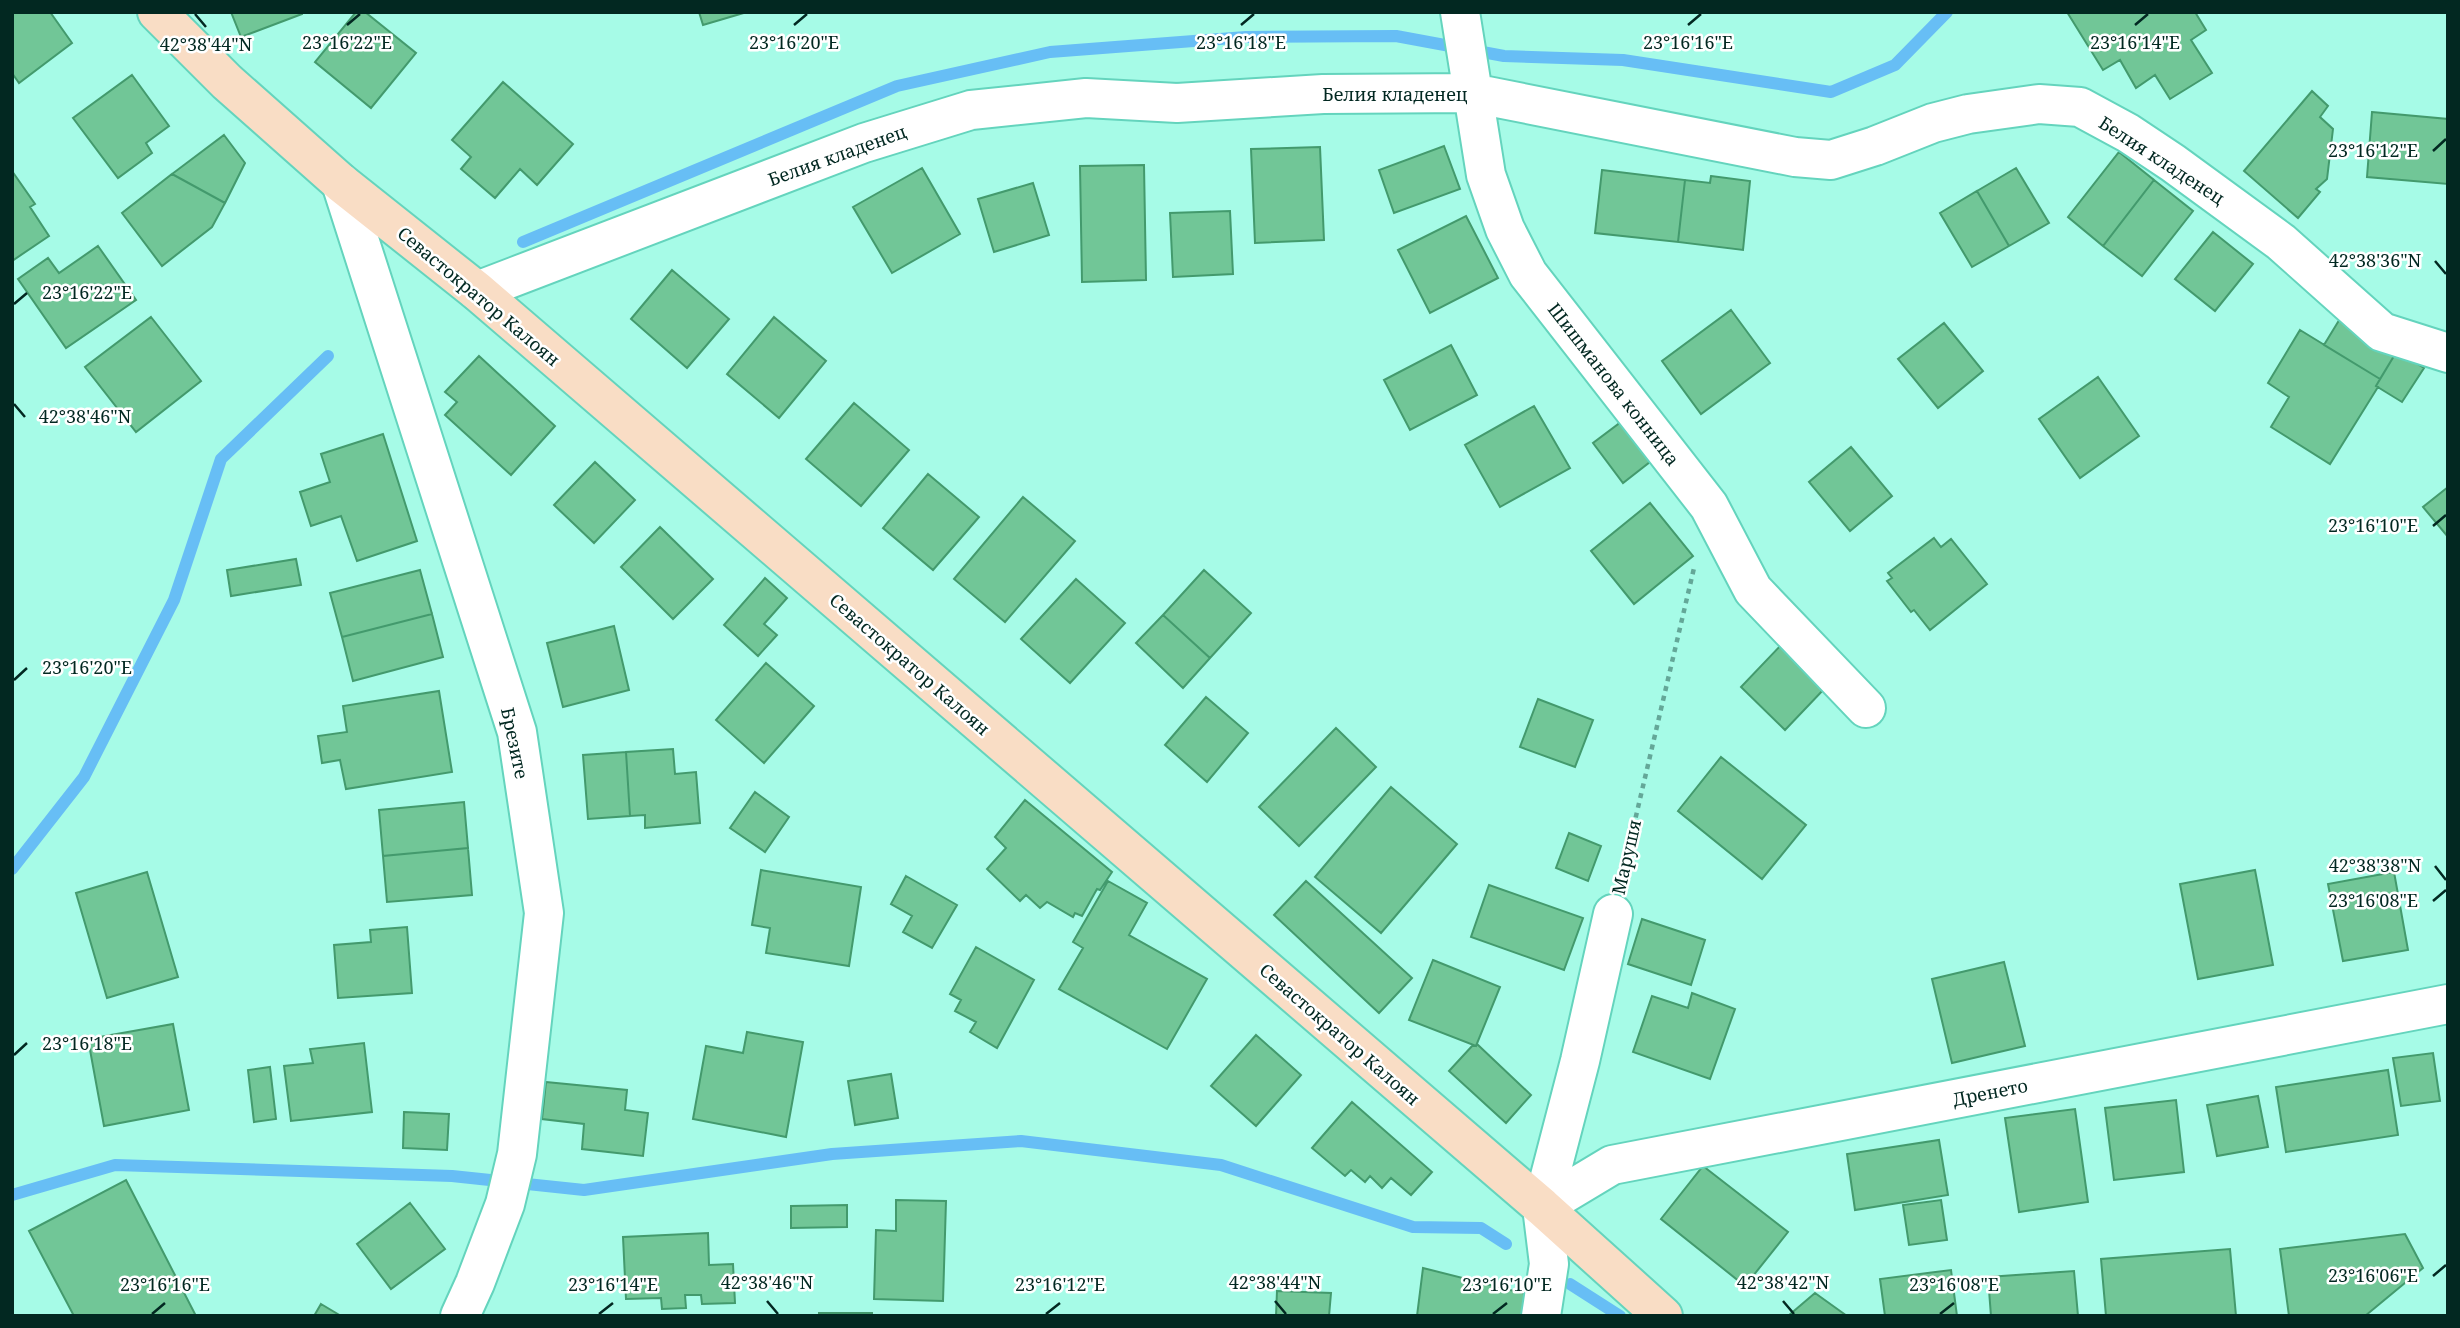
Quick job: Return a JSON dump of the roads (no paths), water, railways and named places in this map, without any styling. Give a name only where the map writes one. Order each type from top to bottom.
[{"type":"main road","name":"Севастократор Калоян","points":[[157,12],[341,184],[477,291],[1542,1207],[1664,1316]]},
{"type":"street","points":[[182,12],[199,54]]},
{"type":"street","name":"Шишманова конница","points":[[1460,12],[1486,175],[1505,229],[1528,274],[1709,506],[1753,590],[1866,708]]},
{"type":"street","name":"Белия кладенец","points":[[477,291],[864,143],[971,110],[1086,98],[1177,103],[1323,94],[1472,93],[1795,157],[1831,160],[1933,123],[1968,114],[2039,104],[2080,107],[2128,133],[2281,242],[2382,332],[2448,353]]},
{"type":"street","name":"Брезите","points":[[341,184],[517,732],[544,913],[517,1154],[505,1204],[460,1316]]},
{"type":"street","name":"Марушя","points":[[1542,1207],[1580,1061],[1613,914]]},
{"type":"street","name":"Дренето","points":[[1542,1207],[1612,1165],[2448,1004]]},
{"type":"street","points":[[1541,1316],[1549,1264],[1542,1207]]},
{"type":"waterway","points":[[523,242],[897,86],[1050,52],[1246,37],[1396,36],[1504,56],[1623,60],[1831,92],[1895,65],[1947,12]]},
{"type":"waterway","points":[[12,869],[84,777],[174,600],[221,459],[328,356]]},
{"type":"waterway","points":[[12,1195],[115,1165],[452,1176],[584,1190],[832,1154],[1021,1141],[1221,1165],[1413,1227],[1481,1228],[1506,1244]]},
{"type":"waterway","points":[[1570,1284],[1620,1316]]}]
